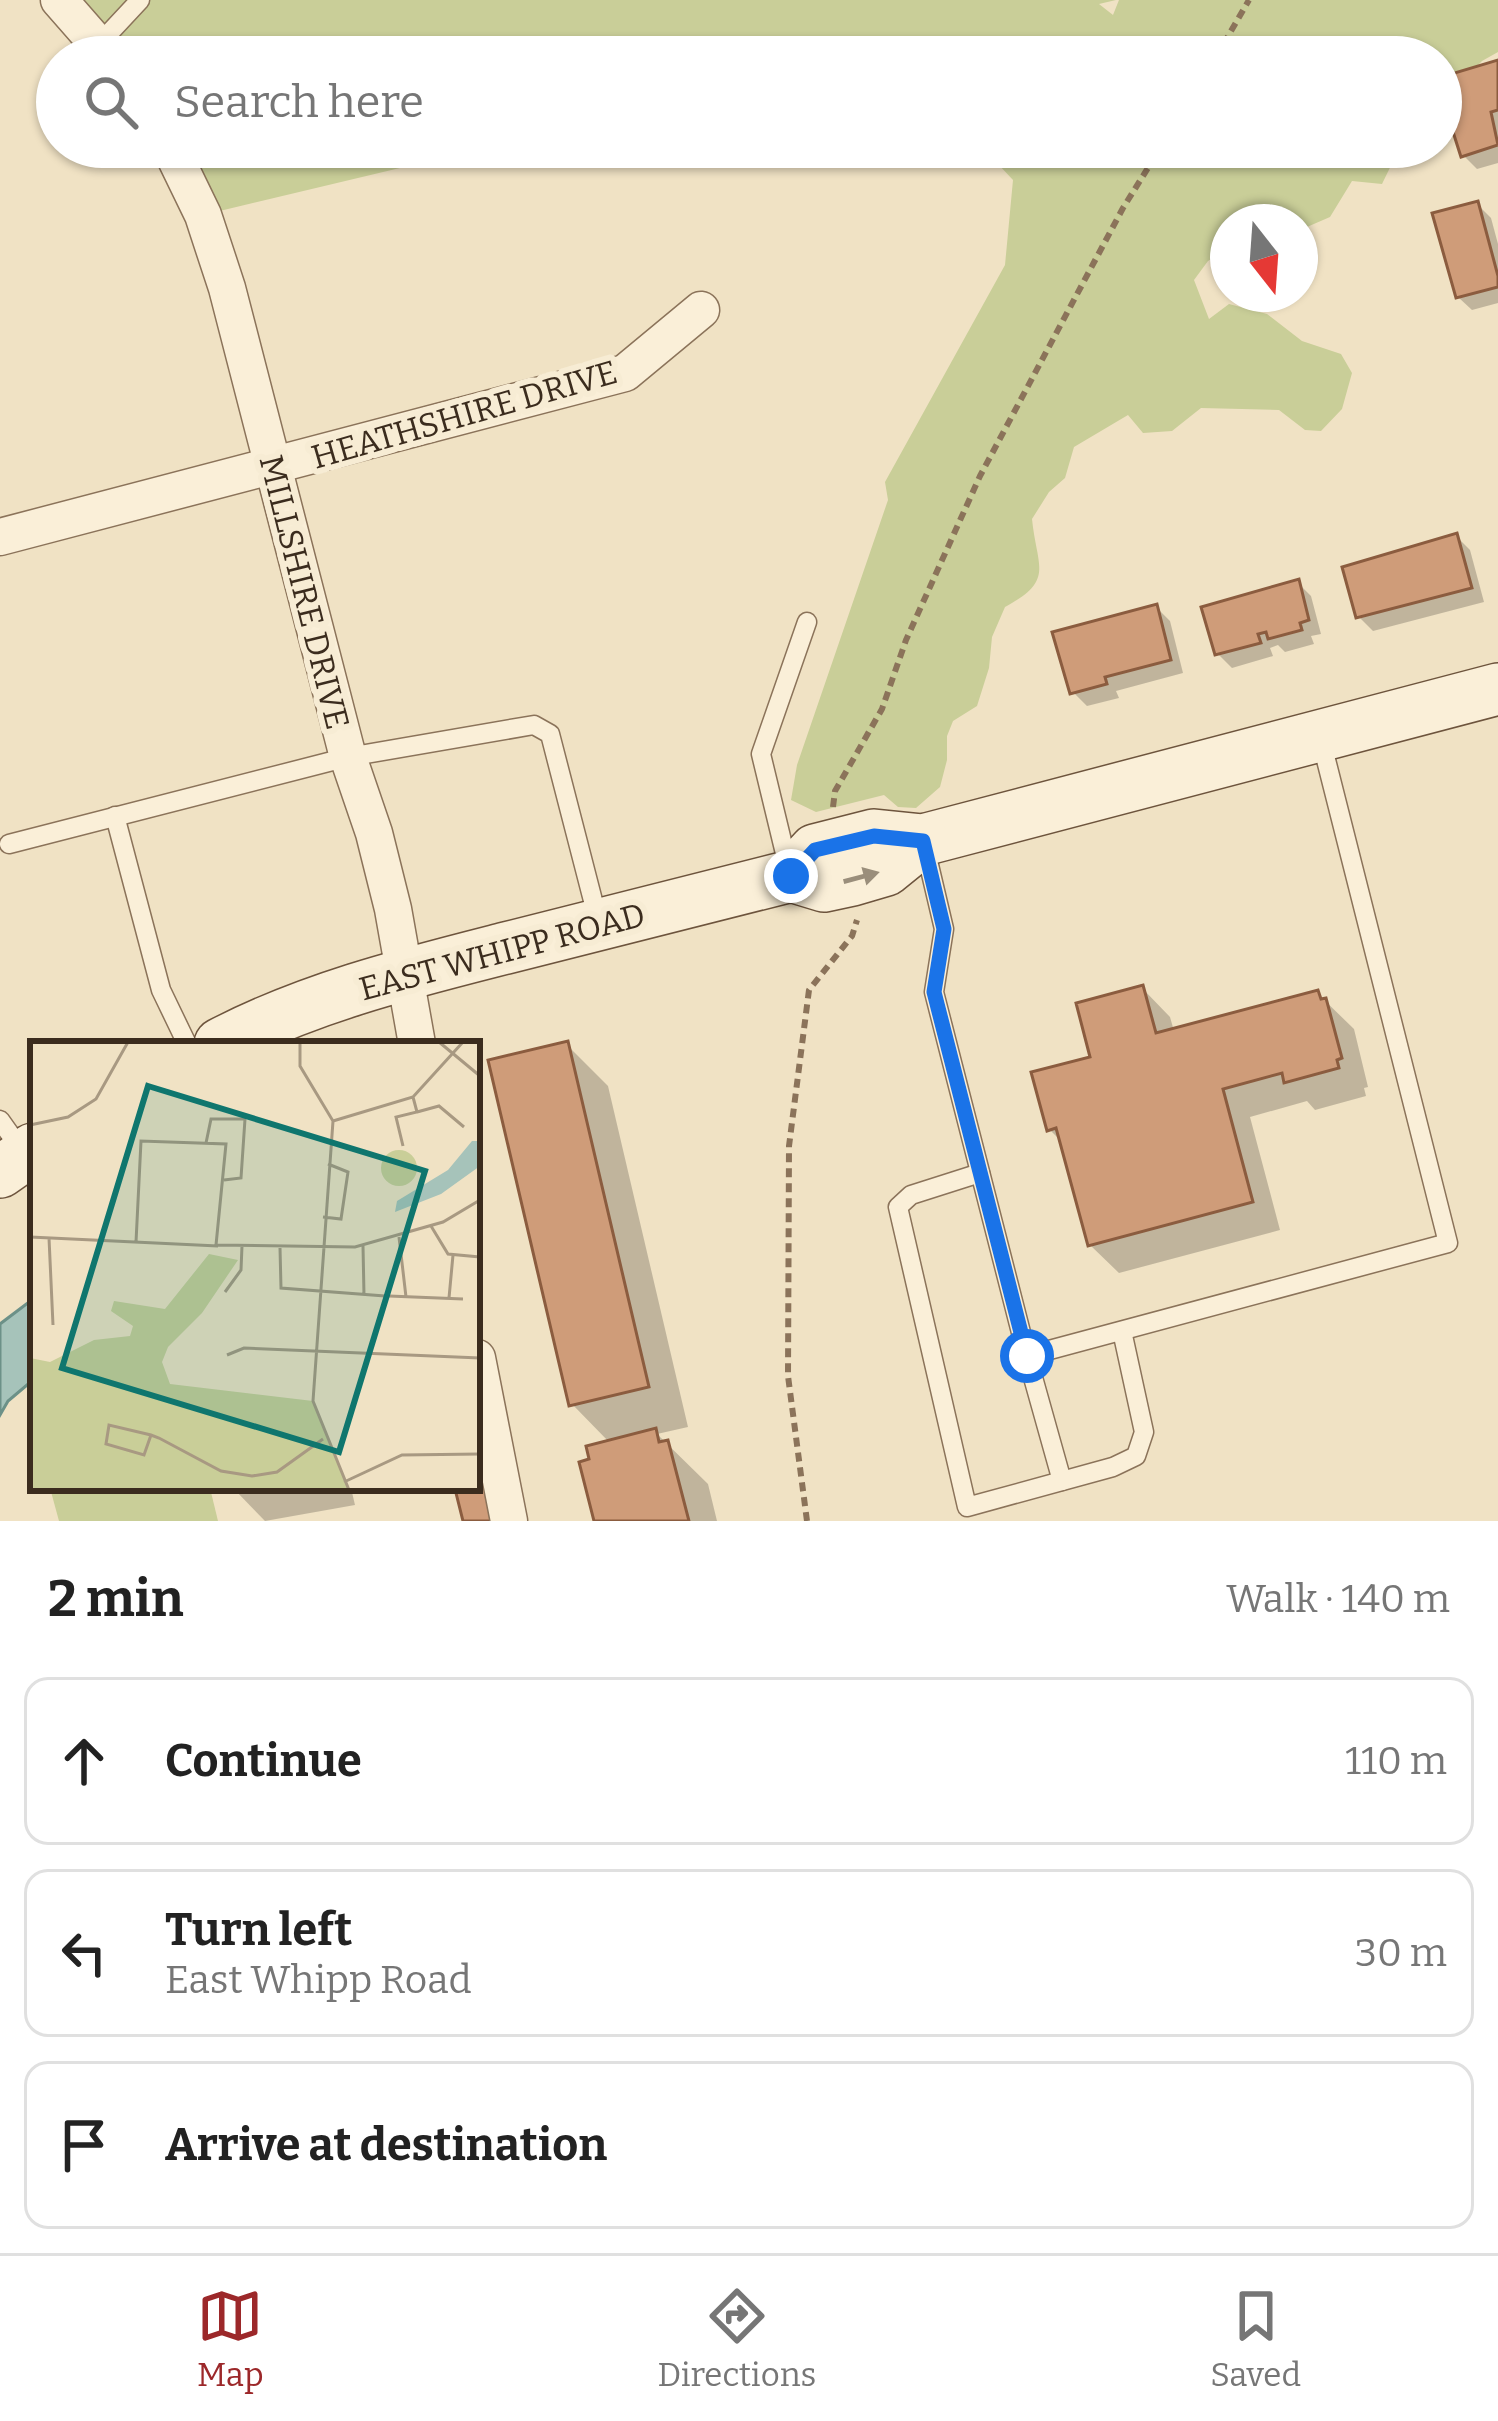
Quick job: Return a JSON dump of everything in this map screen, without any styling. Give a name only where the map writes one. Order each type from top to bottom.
[{"type":"main road","name":"EAST WHIPP ROAD","points":[[227,1041],[297,1009],[405,976],[791,876],[824,886],[852,880],[886,870],[923,841],[1498,688]]},
{"type":"street","points":[[58,0],[91,36]]},
{"type":"street","name":"MILLSHIRE DRIVE","points":[[180,168],[203,215],[227,288],[348,758],[379,852],[416,1041]]},
{"type":"street","name":"HEATHSHIRE DRIVE","points":[[0,537],[626,373],[701,310]]},
{"type":"street","points":[[482,1412],[509,1521]]},
{"type":"lane","points":[[114,36],[140,0]]},
{"type":"lane","points":[[791,876],[760,754],[807,622]]},
{"type":"lane","points":[[9,844],[348,758],[534,725],[550,734],[599,924]]},
{"type":"lane","points":[[1027,1356],[1448,1243],[1319,736]]},
{"type":"lane","points":[[115,815],[161,990],[186,1041]]},
{"type":"lane","points":[[923,841],[944,929],[934,992],[1062,1481]]},
{"type":"lane","points":[[980,1173],[910,1195],[898,1207],[967,1507],[1113,1467],[1136,1456],[1144,1432],[1122,1331]]},
{"type":"path","points":[[1228,36],[1249,0]]},
{"type":"path","points":[[833,809],[835,791],[882,709],[906,640],[980,476],[1148,168]]},
{"type":"path","points":[[807,1521],[788,1376],[789,1146],[808,990],[852,936],[857,920]]},
{"type":"green space","points":[[59,0],[1116,0],[1099,4],[1113,15],[1119,0],[1498,0],[1498,52],[1462,82],[1462,36],[91,36]]},
{"type":"green space","points":[[180,168],[400,168],[203,215]]},
{"type":"green space","points":[[1002,168],[1390,168],[1382,184],[1352,181],[1330,217],[1318,222],[1318,204],[1210,204],[1210,260],[1194,280],[1209,319],[1218,312],[1267,314],[1302,341],[1341,354],[1352,373],[1342,409],[1321,431],[1305,430],[1279,410],[1201,408],[1172,431],[1143,433],[1128,415],[1074,447],[1065,478],[1049,492],[1032,519],[1037,580],[1005,607],[992,637],[989,668],[977,706],[953,721],[947,736],[940,787],[916,808],[898,807],[884,795],[816,812],[791,800],[797,765],[888,500],[885,482],[1005,265],[1013,180]]},
{"type":"green space","points":[[51,1491],[211,1491],[218,1521],[59,1521]]},
{"type":"water","points":[[30,1301],[30,1383],[8,1401],[0,1415],[0,1324]]},
{"type":"building","points":[[1498,60],[1498,110],[1491,112],[1498,145],[1462,157],[1462,71]]},
{"type":"building","points":[[1478,201],[1498,287],[1456,298],[1432,213]]},
{"type":"building","points":[[1457,533],[1472,588],[1356,618],[1342,567]]},
{"type":"building","points":[[1299,579],[1309,620],[1300,623],[1302,630],[1268,639],[1266,632],[1258,634],[1261,643],[1215,655],[1201,607]]},
{"type":"building","points":[[1157,604],[1171,660],[1105,677],[1107,684],[1070,694],[1052,632]]},
{"type":"building","points":[[1143,985],[1156,1033],[1318,990],[1321,999],[1326,998],[1342,1058],[1337,1060],[1339,1068],[1284,1083],[1282,1073],[1223,1089],[1253,1202],[1088,1246],[1056,1128],[1047,1131],[1031,1072],[1090,1057],[1076,1003]]},
{"type":"building","points":[[568,1041],[649,1387],[569,1406],[488,1060]]},
{"type":"building","points":[[656,1428],[659,1442],[668,1440],[689,1521],[594,1521],[579,1462],[589,1459],[586,1446]]},
{"type":"building","points":[[485,1482],[494,1521],[463,1521],[456,1491],[480,1491],[480,1483]]},
{"type":"route","points":[[791,876],[815,850],[874,836],[923,841],[944,929],[934,992],[1027,1356]]}]
